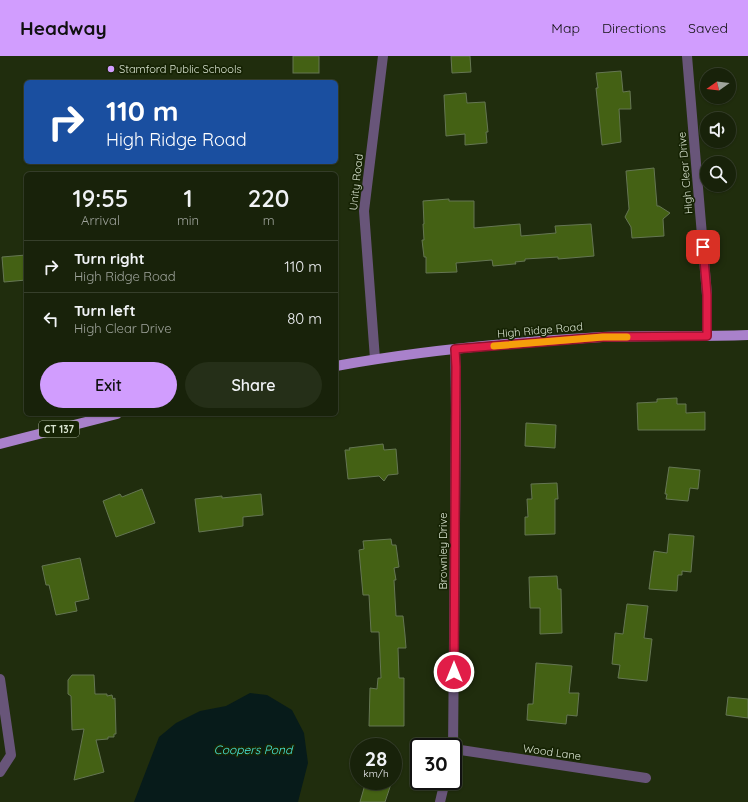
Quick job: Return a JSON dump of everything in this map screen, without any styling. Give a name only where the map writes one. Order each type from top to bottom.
[{"type":"main road","name":"High Ridge Road","points":[[338,366],[375,359],[455,349],[603,337],[748,335]]},
{"type":"main road","name":"CT 137","points":[[0,444],[109,416]]},
{"type":"street","name":"Unity Road","points":[[375,359],[364,212],[383,56]]},
{"type":"street","name":"High Clear Drive","points":[[687,56],[707,295],[707,336]]},
{"type":"street","name":"Brownley Drive","points":[[453,738],[455,349]]},
{"type":"street","points":[[0,679],[11,755],[0,772]]},
{"type":"street","name":"Wood Lane","points":[[462,752],[646,778]]},
{"type":"street","points":[[440,802],[443,790]]},
{"type":"water","name":"Coopers Pond","points":[[250,693],[267,695],[292,710],[304,733],[308,763],[298,802],[134,802],[159,737],[176,723],[200,711],[226,706]]},
{"type":"building","points":[[293,56],[319,56],[319,73],[293,73]]},
{"type":"building","points":[[451,56],[470,56],[471,72],[452,73]]},
{"type":"building","points":[[621,71],[623,92],[630,91],[631,109],[619,109],[621,142],[602,145],[596,88],[598,88],[596,73]]},
{"type":"building","points":[[466,93],[467,103],[485,102],[488,132],[486,132],[487,143],[465,145],[465,134],[446,136],[444,95]]},
{"type":"building","points":[[654,168],[657,206],[670,213],[663,219],[664,236],[632,238],[631,227],[625,217],[629,209],[626,171]]},
{"type":"building","points":[[449,199],[449,201],[474,201],[474,228],[520,224],[521,236],[556,233],[555,226],[591,224],[594,256],[558,259],[558,257],[525,259],[525,261],[515,262],[516,264],[493,266],[492,260],[456,263],[457,272],[426,273],[426,257],[424,257],[422,240],[424,240],[423,201]]},
{"type":"building","points":[[24,255],[24,280],[4,282],[2,257]]},
{"type":"building","points":[[677,398],[677,404],[686,404],[686,413],[705,412],[705,430],[638,430],[637,403],[657,402],[657,399]]},
{"type":"building","points":[[526,423],[556,425],[555,448],[525,446]]},
{"type":"building","points":[[383,444],[384,450],[396,449],[398,474],[388,475],[384,481],[379,476],[348,479],[345,450],[350,450],[349,448]]},
{"type":"building","points":[[669,467],[700,470],[698,489],[690,488],[688,501],[666,499],[667,494],[665,494]]},
{"type":"building","points":[[557,483],[558,499],[555,499],[555,534],[525,535],[525,517],[528,517],[527,499],[532,499],[531,484]]},
{"type":"building","points":[[142,489],[155,523],[116,537],[103,501],[120,494],[122,497]]},
{"type":"building","points":[[261,494],[263,515],[243,517],[243,526],[199,532],[195,499]]},
{"type":"building","points":[[669,534],[694,536],[691,572],[682,571],[682,575],[678,575],[677,591],[649,589],[654,551],[667,553]]},
{"type":"building","points":[[391,539],[392,545],[396,545],[399,567],[394,568],[396,580],[394,580],[396,616],[403,616],[406,648],[398,648],[399,678],[404,678],[404,726],[369,726],[370,688],[377,689],[378,678],[381,678],[379,632],[371,632],[369,595],[363,595],[359,550],[364,549],[363,541]]},
{"type":"building","points":[[80,558],[89,599],[75,602],[77,611],[56,615],[49,585],[46,585],[42,566]]},
{"type":"building","points":[[557,576],[558,589],[561,589],[562,633],[540,634],[540,608],[530,608],[529,577]]},
{"type":"building","points":[[627,604],[648,606],[644,638],[652,639],[647,681],[618,678],[620,665],[612,664],[615,633],[623,634]]},
{"type":"building","points":[[536,663],[572,666],[569,693],[579,693],[577,716],[567,715],[566,724],[527,720],[528,704],[533,704]]},
{"type":"building","points":[[72,675],[94,675],[95,694],[107,694],[107,696],[112,695],[113,699],[115,698],[116,734],[114,734],[114,737],[108,737],[108,739],[96,740],[104,772],[74,780],[84,729],[72,730],[71,696],[68,694],[68,680]]},
{"type":"building","points":[[728,697],[748,699],[748,718],[726,715]]},
{"type":"building","points":[[363,790],[389,790],[385,802],[360,802]]},
{"type":"slow traffic","points":[[494,346],[603,337],[627,337]]},
{"type":"place","name":"Stamford Public Schools","points":[[111,69]]},
{"type":"route","points":[[454,672],[455,349],[603,337],[707,336],[707,295],[703,247]]}]
